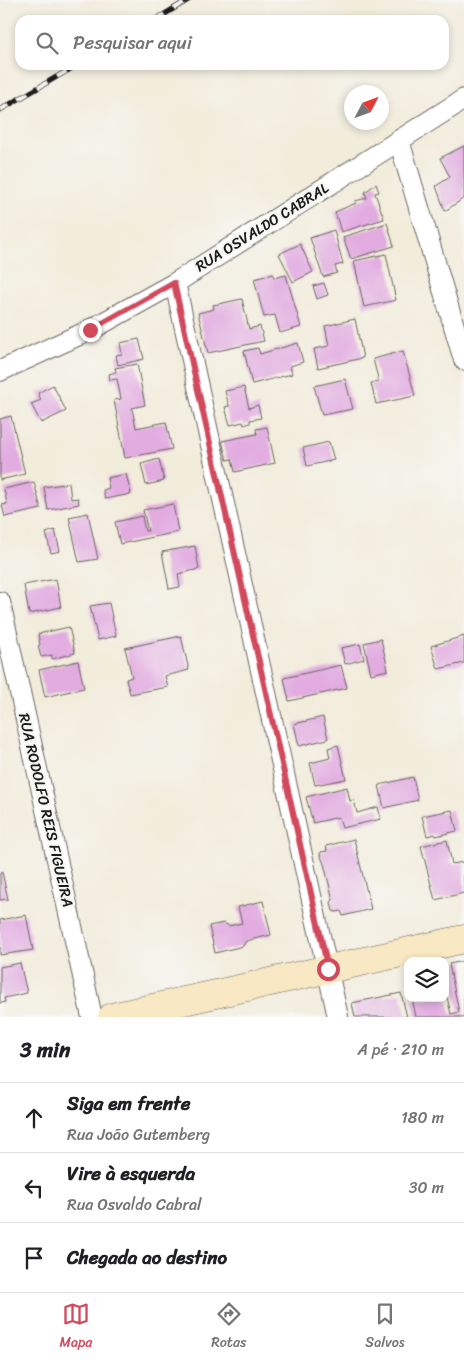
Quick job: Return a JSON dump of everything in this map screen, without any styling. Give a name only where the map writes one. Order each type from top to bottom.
[{"type":"street","name":"RUA OSVALDO CABRAL","points":[[0,371],[90,330],[174,283],[464,99]]},
{"type":"street","points":[[399,140],[464,360]]},
{"type":"street","points":[[174,283],[338,1017]]},
{"type":"street","name":"RUA RODOLFO REIS FIGUEIRA","points":[[0,602],[92,1017]]},
{"type":"street","points":[[112,1017],[464,939]]},
{"type":"building","points":[[464,146],[464,198],[445,211],[436,186],[450,177],[440,158]]},
{"type":"building","points":[[376,184],[379,192],[375,193],[384,219],[341,232],[335,212],[356,203],[355,201],[367,198],[365,192]]},
{"type":"building","points":[[387,223],[394,246],[351,259],[343,237]]},
{"type":"building","points":[[334,230],[343,264],[335,266],[337,273],[323,277],[310,238]]},
{"type":"building","points":[[300,244],[313,272],[293,282],[279,254]]},
{"type":"building","points":[[386,254],[396,300],[364,307],[354,261]]},
{"type":"building","points":[[273,274],[274,278],[286,275],[301,327],[280,333],[275,315],[264,317],[254,279]]},
{"type":"building","points":[[324,283],[328,295],[317,299],[313,286]]},
{"type":"building","points":[[242,299],[249,329],[260,326],[264,341],[208,353],[198,313],[214,309],[213,305]]},
{"type":"building","points":[[355,319],[363,358],[318,368],[314,349],[329,346],[325,326]]},
{"type":"building","points":[[139,339],[144,359],[118,365],[116,355],[122,354],[120,343]]},
{"type":"building","points":[[298,343],[303,362],[290,366],[292,374],[252,384],[244,351],[258,348],[260,354]]},
{"type":"building","points":[[403,351],[415,396],[376,404],[371,383],[379,382],[373,359]]},
{"type":"building","points":[[137,364],[145,405],[132,408],[136,428],[166,422],[172,449],[125,458],[114,400],[121,399],[117,379],[110,380],[109,374],[116,372],[115,368]]},
{"type":"building","points":[[345,379],[353,409],[322,415],[314,386]]},
{"type":"building","points":[[53,385],[66,411],[41,423],[31,404],[41,400],[38,393]]},
{"type":"building","points":[[244,387],[249,408],[258,405],[261,418],[250,420],[250,423],[244,425],[243,422],[230,425],[225,407],[229,406],[225,391]]},
{"type":"building","points":[[11,416],[25,474],[0,480],[0,419]]},
{"type":"building","points":[[267,427],[275,463],[235,472],[232,459],[227,460],[222,441],[257,434],[256,429]]},
{"type":"building","points":[[329,442],[334,460],[307,466],[303,448]]},
{"type":"building","points":[[159,459],[164,481],[146,485],[141,464]]},
{"type":"building","points":[[126,474],[131,494],[105,499],[103,490],[109,488],[107,478]]},
{"type":"building","points":[[34,482],[41,509],[5,517],[2,505],[7,504],[4,489]]},
{"type":"building","points":[[69,483],[71,499],[78,498],[79,504],[48,510],[44,487]]},
{"type":"building","points":[[173,504],[178,532],[120,544],[115,522],[142,516],[145,531],[148,531],[143,510]]},
{"type":"building","points":[[88,513],[98,559],[79,562],[69,517]]},
{"type":"building","points":[[55,530],[60,551],[51,553],[46,533]]},
{"type":"building","points":[[195,546],[199,569],[178,574],[180,587],[169,589],[162,552]]},
{"type":"building","points":[[56,579],[61,607],[29,614],[24,585]]},
{"type":"building","points":[[109,603],[116,636],[98,640],[90,606]]},
{"type":"building","points":[[69,627],[75,653],[52,659],[52,655],[41,657],[38,646],[40,645],[38,634]]},
{"type":"building","points":[[181,636],[189,670],[165,676],[168,687],[130,694],[126,679],[132,677],[125,648]]},
{"type":"building","points":[[464,636],[464,663],[438,669],[431,646]]},
{"type":"building","points":[[381,639],[388,670],[371,674],[364,643]]},
{"type":"building","points":[[360,644],[364,659],[345,664],[341,648]]},
{"type":"building","points":[[78,661],[84,688],[45,697],[39,670]]},
{"type":"building","points":[[341,665],[347,688],[289,701],[284,678]]},
{"type":"building","points":[[323,717],[328,739],[299,746],[294,724]]},
{"type":"building","points":[[338,745],[346,779],[315,785],[310,763],[330,758],[328,748]]},
{"type":"building","points":[[413,777],[418,800],[384,808],[379,785]]},
{"type":"building","points":[[347,787],[350,801],[354,800],[357,813],[378,807],[381,819],[342,828],[339,817],[313,823],[306,797]]},
{"type":"building","points":[[452,810],[457,831],[427,836],[422,816]]},
{"type":"building","points":[[354,839],[371,909],[343,916],[341,911],[333,911],[331,902],[333,900],[320,854],[327,851],[326,846]]},
{"type":"building","points":[[447,840],[452,864],[464,862],[464,893],[435,900],[421,846]]},
{"type":"building","points":[[2,872],[8,899],[0,900],[0,873]]},
{"type":"building","points":[[263,901],[271,935],[246,941],[243,946],[215,953],[209,926],[224,923],[229,926],[242,923],[238,907]]},
{"type":"building","points":[[26,915],[33,950],[0,955],[0,920]]},
{"type":"building","points":[[464,961],[464,1017],[416,1017],[413,1002],[448,1002],[451,1014],[459,1012],[449,964]]},
{"type":"building","points":[[20,963],[27,993],[4,998],[5,1002],[0,1003],[0,967]]},
{"type":"building","points":[[401,993],[407,1017],[355,1017],[352,1003]]},
{"type":"railway","points":[[163,15],[188,0]]},
{"type":"railway","points":[[0,110],[68,70]]},
{"type":"route","points":[[90,330],[174,283],[328,969]]}]
